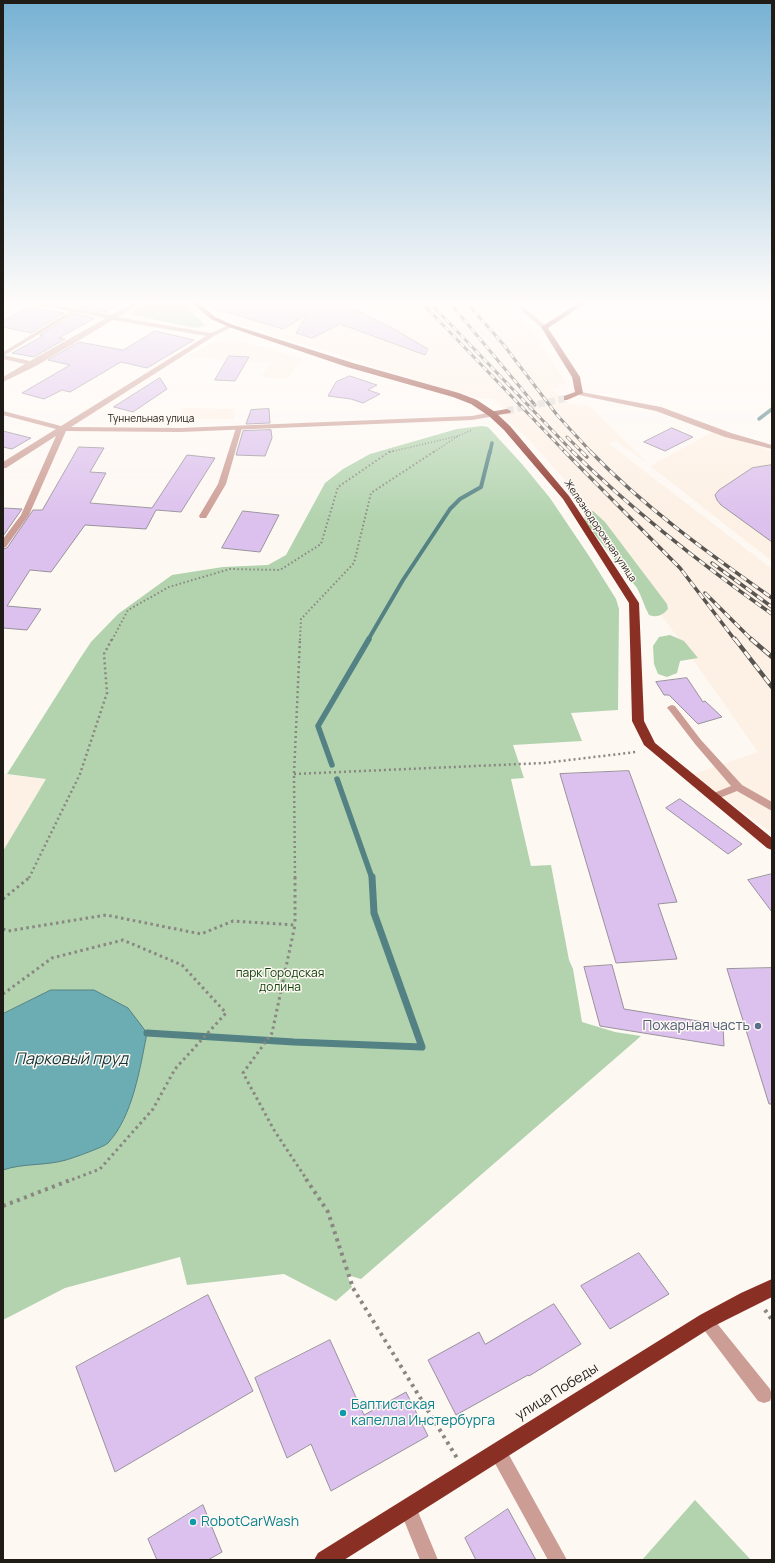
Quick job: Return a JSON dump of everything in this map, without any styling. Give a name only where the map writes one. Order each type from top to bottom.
[{"type":"highway","name":"Железнодорожная улица","points":[[389,376],[456,395],[474,402],[492,414],[528,451],[566,498],[634,603],[638,721],[650,745],[772,845]]},
{"type":"highway","name":"улица Победы","points":[[325,1560],[706,1321],[747,1299],[772,1288]]},
{"type":"main road","points":[[567,398],[579,393],[575,376]]},
{"type":"main road","points":[[492,414],[507,411]]},
{"type":"street","points":[[3,466],[148,376]]},
{"type":"street","points":[[579,393],[658,409],[728,434],[772,447]]},
{"type":"street","name":"Туннельная улица","points":[[3,413],[63,429],[180,430],[472,418],[492,414]]},
{"type":"street","points":[[3,545],[25,515],[63,429]]},
{"type":"lane","points":[[203,516],[222,484],[239,428]]},
{"type":"lane","points":[[672,708],[698,742],[738,787],[772,807]]},
{"type":"lane","points":[[713,797],[738,787]]},
{"type":"lane","points":[[706,1321],[764,1395]]},
{"type":"lane","points":[[498,1452],[558,1560]]},
{"type":"lane","points":[[408,1508],[429,1560]]},
{"type":"path","points":[[3,899],[30,877],[80,774],[107,693],[104,654],[128,610],[169,587],[230,569],[280,570],[321,544],[338,487],[389,452],[458,436],[475,429]]},
{"type":"path","points":[[458,436],[371,493],[354,564],[301,619],[294,774],[295,925],[272,1033],[243,1073],[274,1130],[328,1212],[353,1288],[466,1472]]},
{"type":"path","points":[[294,774],[544,763],[636,752]]},
{"type":"path","points":[[3,929],[8,931],[106,915],[201,934],[232,921],[295,925]]},
{"type":"path","points":[[3,994],[52,958],[123,940],[182,964],[226,1012],[175,1069],[153,1109],[100,1169],[3,1206]]},
{"type":"path","points":[[765,1310],[772,1320]]},
{"type":"shaded area","points":[[262,376],[289,376],[287,379],[261,377]]},
{"type":"shaded area","points":[[404,376],[562,376],[566,383],[552,389],[568,403],[590,406],[648,464],[616,441],[608,443],[772,569],[772,833],[691,775],[758,752],[668,624],[579,504],[565,480],[526,437],[502,416],[506,412],[494,399],[480,398]]},
{"type":"shaded area","points":[[183,408],[235,409],[234,419],[179,419]]},
{"type":"shaded area","points":[[714,431],[772,451],[772,561],[650,466]]},
{"type":"shaded area","points":[[3,774],[47,779],[3,851]]},
{"type":"green space","name":"парк Городская долина","points":[[482,426],[488,427],[522,464],[550,498],[616,599],[619,609],[618,710],[571,713],[582,741],[513,745],[524,778],[511,779],[531,866],[551,865],[569,960],[573,969],[582,1022],[615,1032],[641,1036],[361,1279],[347,1275],[352,1287],[336,1301],[284,1274],[187,1285],[180,1257],[65,1288],[3,1320],[3,851],[46,779],[7,774],[91,642],[118,614],[172,575],[223,567],[268,565],[286,555],[325,483],[343,469],[370,454],[457,429]]},
{"type":"green space","points":[[589,511],[593,511],[605,522],[667,604],[668,609],[664,613],[657,616],[649,615],[637,588],[585,522],[585,515]]},
{"type":"green space","points":[[670,635],[684,641],[698,658],[680,661],[677,673],[667,677],[658,674],[654,664],[653,646],[659,637]]},
{"type":"green space","points":[[695,1500],[751,1560],[642,1560]]},
{"type":"water","name":"Парковый пруд","points":[[51,990],[94,990],[128,1008],[147,1033],[134,1091],[124,1119],[117,1132],[105,1145],[58,1162],[18,1166],[3,1170],[3,1014]]},
{"type":"building","points":[[51,376],[97,376],[70,392],[62,390],[44,399],[22,393]]},
{"type":"building","points":[[217,376],[238,376],[235,381],[215,380]]},
{"type":"building","points":[[350,376],[377,385],[368,390],[380,394],[363,403],[351,399],[328,396],[336,382]]},
{"type":"building","points":[[160,378],[167,389],[133,412],[114,407]]},
{"type":"building","points":[[269,409],[270,423],[246,424],[251,410]]},
{"type":"building","points":[[672,428],[693,437],[665,451],[644,442]]},
{"type":"building","points":[[271,430],[272,438],[265,456],[236,455],[243,431]]},
{"type":"building","points":[[3,431],[31,438],[12,449],[3,447]]},
{"type":"building","points":[[79,447],[104,448],[90,472],[106,473],[90,503],[152,508],[187,455],[215,458],[181,512],[156,510],[146,529],[85,525],[51,572],[30,570],[7,606],[41,609],[27,630],[3,628],[3,549],[7,548],[33,510],[42,510]]},
{"type":"building","points":[[772,465],[772,542],[721,505],[715,495],[719,490],[752,468]]},
{"type":"building","points":[[3,508],[22,509],[3,536]]},
{"type":"building","points":[[243,511],[279,515],[260,552],[222,548]]},
{"type":"building","points":[[687,678],[703,702],[705,701],[722,717],[698,724],[669,695],[664,695],[656,682]]},
{"type":"building","points":[[629,771],[677,902],[658,904],[677,959],[616,963],[560,774]]},
{"type":"building","points":[[680,799],[742,844],[728,854],[666,808]]},
{"type":"building","points":[[772,874],[772,912],[748,880]]},
{"type":"building","points":[[612,965],[624,1009],[723,1025],[724,1046],[600,1026],[584,967]]},
{"type":"building","name":"Пожарная часть","points":[[772,968],[772,1104],[769,1104],[727,969]]},
{"type":"building","points":[[639,1253],[669,1294],[610,1329],[581,1286]]},
{"type":"building","points":[[208,1295],[253,1391],[115,1472],[76,1367]]},
{"type":"building","points":[[554,1304],[581,1344],[529,1376],[528,1375],[456,1415],[428,1360],[479,1332],[485,1344]]},
{"type":"building","points":[[330,1340],[364,1415],[406,1392],[428,1436],[331,1491],[311,1444],[287,1458],[255,1378]]},
{"type":"building","name":"RobotCarWash","points":[[203,1505],[222,1552],[208,1560],[157,1560],[148,1539]]},
{"type":"building","points":[[508,1509],[536,1560],[476,1560],[465,1538]]},
{"type":"waterway","points":[[759,419],[772,409]]},
{"type":"waterway","points":[[490,452],[492,443]]},
{"type":"waterway","points":[[368,640],[403,580],[450,509],[460,499],[481,487],[490,451]]},
{"type":"waterway","points":[[332,765],[318,726],[369,639]]},
{"type":"waterway","points":[[337,779],[372,878]]},
{"type":"waterway","points":[[147,1033],[294,1042],[422,1047],[374,913],[372,877]]},
{"type":"tunnel","points":[[507,411],[567,398]]},
{"type":"railway","points":[[492,376],[565,452]]},
{"type":"railway","points":[[500,376],[572,451]]},
{"type":"railway","points":[[511,376],[535,405]]},
{"type":"railway","points":[[527,376],[557,415],[591,452]]},
{"type":"railway","points":[[567,437],[587,457]]},
{"type":"railway","points":[[564,451],[680,568],[735,640]]},
{"type":"railway","points":[[572,451],[619,495],[669,537],[772,614]]},
{"type":"railway","points":[[591,452],[632,491],[677,529],[772,598]]},
{"type":"railway","points":[[712,563],[772,607]]},
{"type":"railway","points":[[705,593],[751,639]]},
{"type":"railway","points":[[735,639],[772,687]]},
{"type":"railway","points":[[751,639],[772,657]]},
{"type":"place","name":"Пожарная часть","points":[[758,1026]]},
{"type":"place","name":"Баптистская капелла Инстербурга","points":[[343,1413]]},
{"type":"place","name":"RobotCarWash","points":[[193,1522]]}]
